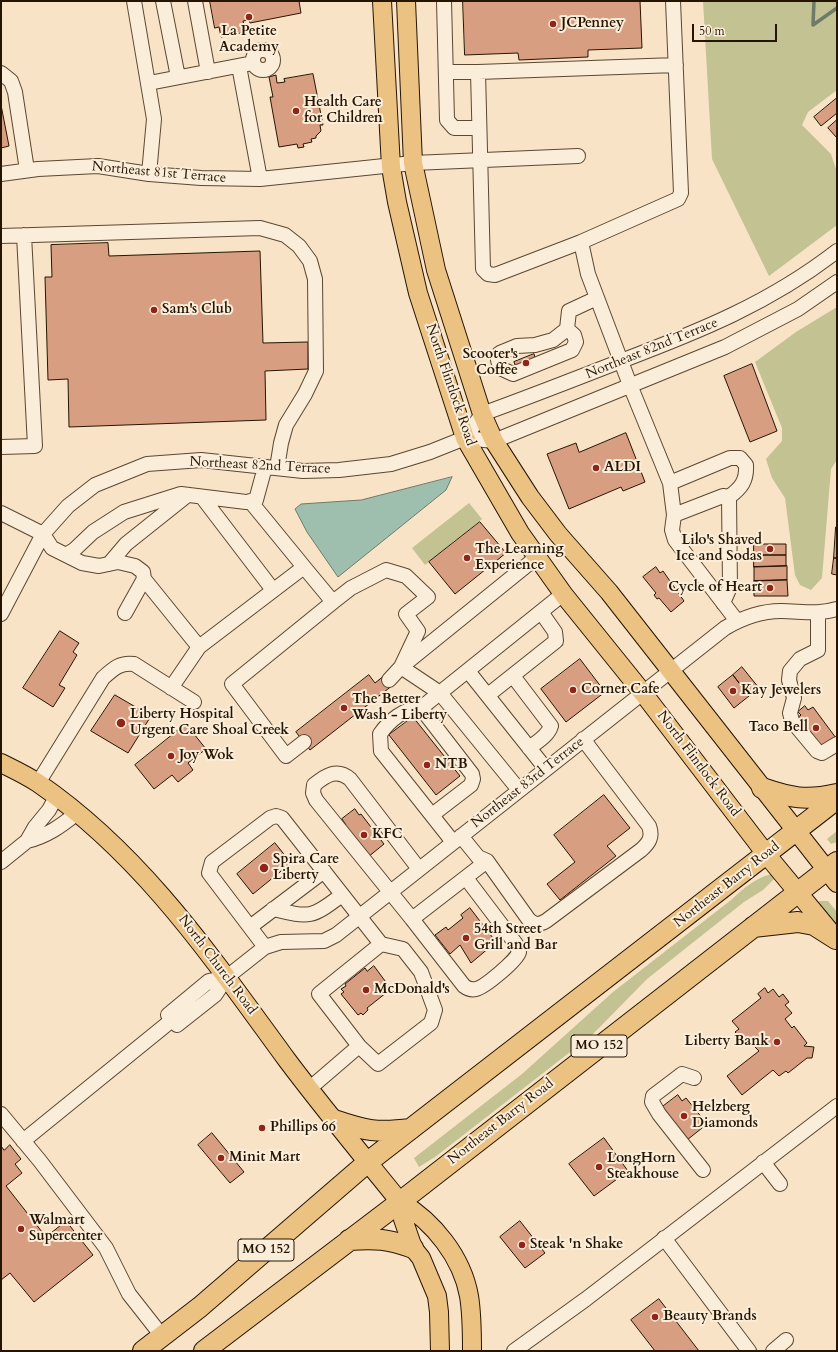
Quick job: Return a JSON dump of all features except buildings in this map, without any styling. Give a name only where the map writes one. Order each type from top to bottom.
[{"type":"highway","points":[[762,788],[785,796],[800,799],[816,799],[837,794]]},
{"type":"highway","name":"MO 152","points":[[796,832],[837,800]]},
{"type":"highway","name":"Northeast Barry Road","points":[[411,1129],[796,832]]},
{"type":"highway","name":"MO 152","points":[[798,892],[834,872]]},
{"type":"highway","name":"Northeast Barry Road","points":[[204,1351],[400,1202],[798,892]]},
{"type":"highway","points":[[753,927],[798,922],[814,925],[836,940]]},
{"type":"highway","points":[[334,1120],[370,1131],[384,1132],[411,1129]]},
{"type":"highway","name":"MO 152","points":[[143,1351],[200,1307],[368,1162],[411,1129]]},
{"type":"highway","points":[[349,1240],[370,1238],[388,1239],[413,1248]]},
{"type":"main road","name":"North Flintlock Road","points":[[382,1],[391,167],[418,293],[465,438],[520,533],[564,594],[642,692],[766,854],[836,940]]},
{"type":"main road","name":"North Flintlock Road","points":[[406,1],[413,163],[436,270],[482,414],[494,441],[530,497],[558,534],[609,592],[796,832],[834,872]]},
{"type":"main road","name":"North Church Road","points":[[1,763],[38,783],[77,812],[140,870],[174,909],[227,977],[309,1089],[400,1202],[415,1210],[431,1225],[451,1252],[469,1295],[472,1351]]},
{"type":"main road","name":"North Church Road","points":[[400,1202],[403,1219],[413,1248],[421,1258],[436,1296],[439,1312],[440,1351]]},
{"type":"street","points":[[134,1],[154,119],[149,174]]},
{"type":"street","points":[[163,1],[178,78]]},
{"type":"street","points":[[194,1],[208,72]]},
{"type":"street","points":[[444,1],[447,120],[454,128],[479,128]]},
{"type":"street","points":[[478,72],[483,269],[488,274],[495,275],[581,242],[678,199],[681,193],[674,1]]},
{"type":"street","points":[[149,83],[253,63]]},
{"type":"street","points":[[446,72],[676,65]]},
{"type":"street","points":[[239,66],[260,179]]},
{"type":"street","points":[[2,71],[11,81],[15,92],[27,170]]},
{"type":"street","name":"Northeast 81st Terrace","points":[[1,174],[27,170],[98,166],[149,174],[201,178],[260,179],[391,167],[413,163],[578,156]]},
{"type":"street","points":[[1,236],[260,228],[285,235],[299,246],[310,261],[315,279],[316,371],[306,394],[286,425],[271,467],[256,500],[250,501],[181,494],[124,512],[93,532],[74,550],[66,555]]},
{"type":"street","points":[[1,447],[34,446],[24,235]]},
{"type":"street","points":[[581,242],[588,274],[630,385],[670,483],[674,515],[672,530],[675,540],[737,621]]},
{"type":"street","name":"Northeast 82nd Terrace","points":[[482,414],[677,340],[750,308],[789,285],[837,251]]},
{"type":"street","name":"Northeast 82nd Terrace","points":[[1,614],[43,534],[68,506],[95,485],[146,464],[201,460],[303,471],[339,470],[391,464],[430,452],[465,438],[494,441],[725,347],[798,309],[837,282]]},
{"type":"street","points":[[567,329],[574,335],[576,342],[572,350],[513,374],[500,368],[498,360],[500,353],[517,346],[535,345],[552,340],[567,329],[569,311],[597,298]]},
{"type":"street","points":[[465,438],[482,414]]},
{"type":"street","points":[[670,483],[730,458],[740,458],[746,465],[745,481],[740,489],[728,497],[723,496],[674,515]]},
{"type":"street","points":[[109,564],[126,544],[187,495]]},
{"type":"street","points":[[202,497],[273,590]]},
{"type":"street","points":[[723,603],[730,588],[728,497]]},
{"type":"street","points":[[250,501],[333,602]]},
{"type":"street","points":[[1,513],[43,534],[52,548],[82,563],[98,566],[118,562],[135,566],[143,572],[144,579],[199,647]]},
{"type":"street","points":[[389,680],[401,667],[537,557]]},
{"type":"street","points":[[171,688],[199,647],[304,567]]},
{"type":"street","points":[[304,742],[286,756],[232,684],[351,588],[386,570],[406,576],[428,597],[406,614],[418,631],[401,667]]},
{"type":"street","points":[[125,612],[144,579]]},
{"type":"street","points":[[564,594],[420,708],[408,709],[385,727],[380,734],[379,742],[381,751],[432,815],[478,857],[488,861],[529,920],[534,924],[540,924],[647,845],[652,833],[649,826],[583,739]]},
{"type":"street","name":"Northeast 83rd Terrace","points":[[227,977],[265,947],[281,942],[324,941],[336,935],[669,670],[725,628],[737,621],[763,612],[781,611],[818,613],[837,610]]},
{"type":"street","points":[[488,696],[556,641],[555,632],[541,612]]},
{"type":"street","points":[[818,613],[818,650],[800,660],[790,671],[788,680],[794,698],[790,713],[792,721],[817,751],[822,753],[837,744]]},
{"type":"street","points":[[38,783],[103,678],[114,668],[124,663],[134,664],[194,702]]},
{"type":"street","points":[[401,667],[440,693],[519,790]]},
{"type":"street","points":[[468,671],[546,769]]},
{"type":"street","points":[[512,676],[551,726],[550,731],[529,748]]},
{"type":"street","points":[[420,708],[472,774],[473,779],[471,785],[432,815]]},
{"type":"street","points":[[419,869],[350,779],[343,773],[333,773],[314,785],[313,793],[316,800],[390,891],[464,986],[472,990],[480,988],[516,959],[519,952],[516,944],[466,878]]},
{"type":"street","points":[[1,862],[27,841],[35,827],[49,810],[56,797]]},
{"type":"street","points":[[27,841],[42,837],[60,826],[77,812]]},
{"type":"street","points":[[265,947],[209,873],[212,862],[270,818],[276,816],[282,818],[382,944],[403,949],[421,972],[435,1010],[431,1023],[378,1064],[359,1046],[319,994],[382,944]]},
{"type":"street","points":[[412,919],[488,861]]},
{"type":"street","points":[[250,927],[324,871]]},
{"type":"street","points":[[273,909],[302,916],[309,916],[322,910],[342,895]]},
{"type":"street","points":[[24,1141],[172,1020],[209,981],[227,977]]},
{"type":"street","points":[[309,1089],[359,1046]]},
{"type":"street","points":[[694,1078],[682,1074],[653,1096],[652,1102],[659,1114],[703,1170]]},
{"type":"street","points":[[514,1351],[586,1299],[837,1106]]},
{"type":"street","points":[[1,1114],[24,1141],[106,1248],[129,1294],[162,1336]]},
{"type":"street","points":[[763,1162],[780,1184]]},
{"type":"street","points":[[664,1238],[749,1351]]},
{"type":"street","points":[[772,1351],[786,1340]]},
{"type":"green space","points":[[703,1],[837,1],[837,90],[808,112],[802,125],[831,154],[837,172],[837,225],[769,276],[712,159]]},
{"type":"green space","points":[[837,307],[837,460],[831,469],[822,578],[811,590],[800,585],[795,575],[785,498],[772,478],[766,459],[782,441],[782,428],[755,362],[796,332]]},
{"type":"green space","points":[[469,503],[482,519],[425,565],[412,548]]},
{"type":"green space","points":[[837,831],[837,842],[831,844],[827,839]]},
{"type":"green space","points":[[771,874],[775,878],[763,890],[744,902],[647,979],[592,1035],[435,1157],[419,1167],[414,1158],[522,1074],[613,992],[754,881]]},
{"type":"green space","points":[[828,901],[837,912],[837,928],[818,902]]},
{"type":"shaded area","points":[[452,477],[446,490],[338,577],[307,532],[295,509],[301,504],[361,500]]},
{"type":"waterway","points":[[814,1],[813,25],[837,8]]},
{"type":"place","name":"La Petite Academy","points":[[249,17]]},
{"type":"place","name":"JCPenney","points":[[553,24]]},
{"type":"place","name":"Health Care for Children","points":[[296,111]]},
{"type":"place","name":"Sam's Club","points":[[154,310]]},
{"type":"place","name":"Scooter's Coffee","points":[[526,363]]},
{"type":"place","name":"ALDI","points":[[596,468]]},
{"type":"place","name":"Lilo's Shaved Ice and Sodas","points":[[770,549]]},
{"type":"place","name":"The Learning Experience","points":[[467,558]]},
{"type":"place","name":"Cycle of Heart","points":[[770,588]]},
{"type":"place","name":"Corner Cafe","points":[[573,690]]},
{"type":"place","name":"Kay Jewelers","points":[[733,691]]},
{"type":"place","name":"The Better Wash - Liberty","points":[[344,708]]},
{"type":"place","name":"Liberty Hospital Urgent Care Shoal Creek","points":[[121,723]]},
{"type":"place","name":"Taco Bell","points":[[816,728]]},
{"type":"place","name":"Joy Wok","points":[[171,756]]},
{"type":"place","name":"NTB","points":[[427,765]]},
{"type":"place","name":"KFC","points":[[364,835]]},
{"type":"place","name":"Spira Care Liberty","points":[[264,868]]},
{"type":"place","name":"54th Street Grill and Bar","points":[[466,938]]},
{"type":"place","name":"McDonald's","points":[[366,990]]},
{"type":"place","name":"Liberty Bank","points":[[777,1042]]},
{"type":"place","name":"Helzberg Diamonds","points":[[684,1116]]},
{"type":"place","name":"Phillips 66","points":[[262,1128]]},
{"type":"place","name":"Minit Mart","points":[[221,1158]]},
{"type":"place","name":"LongHorn Steakhouse","points":[[599,1167]]},
{"type":"place","name":"Walmart Supercenter","points":[[21,1229]]},
{"type":"place","name":"Steak 'n Shake","points":[[522,1245]]},
{"type":"place","name":"Beauty Brands","points":[[655,1317]]}]
